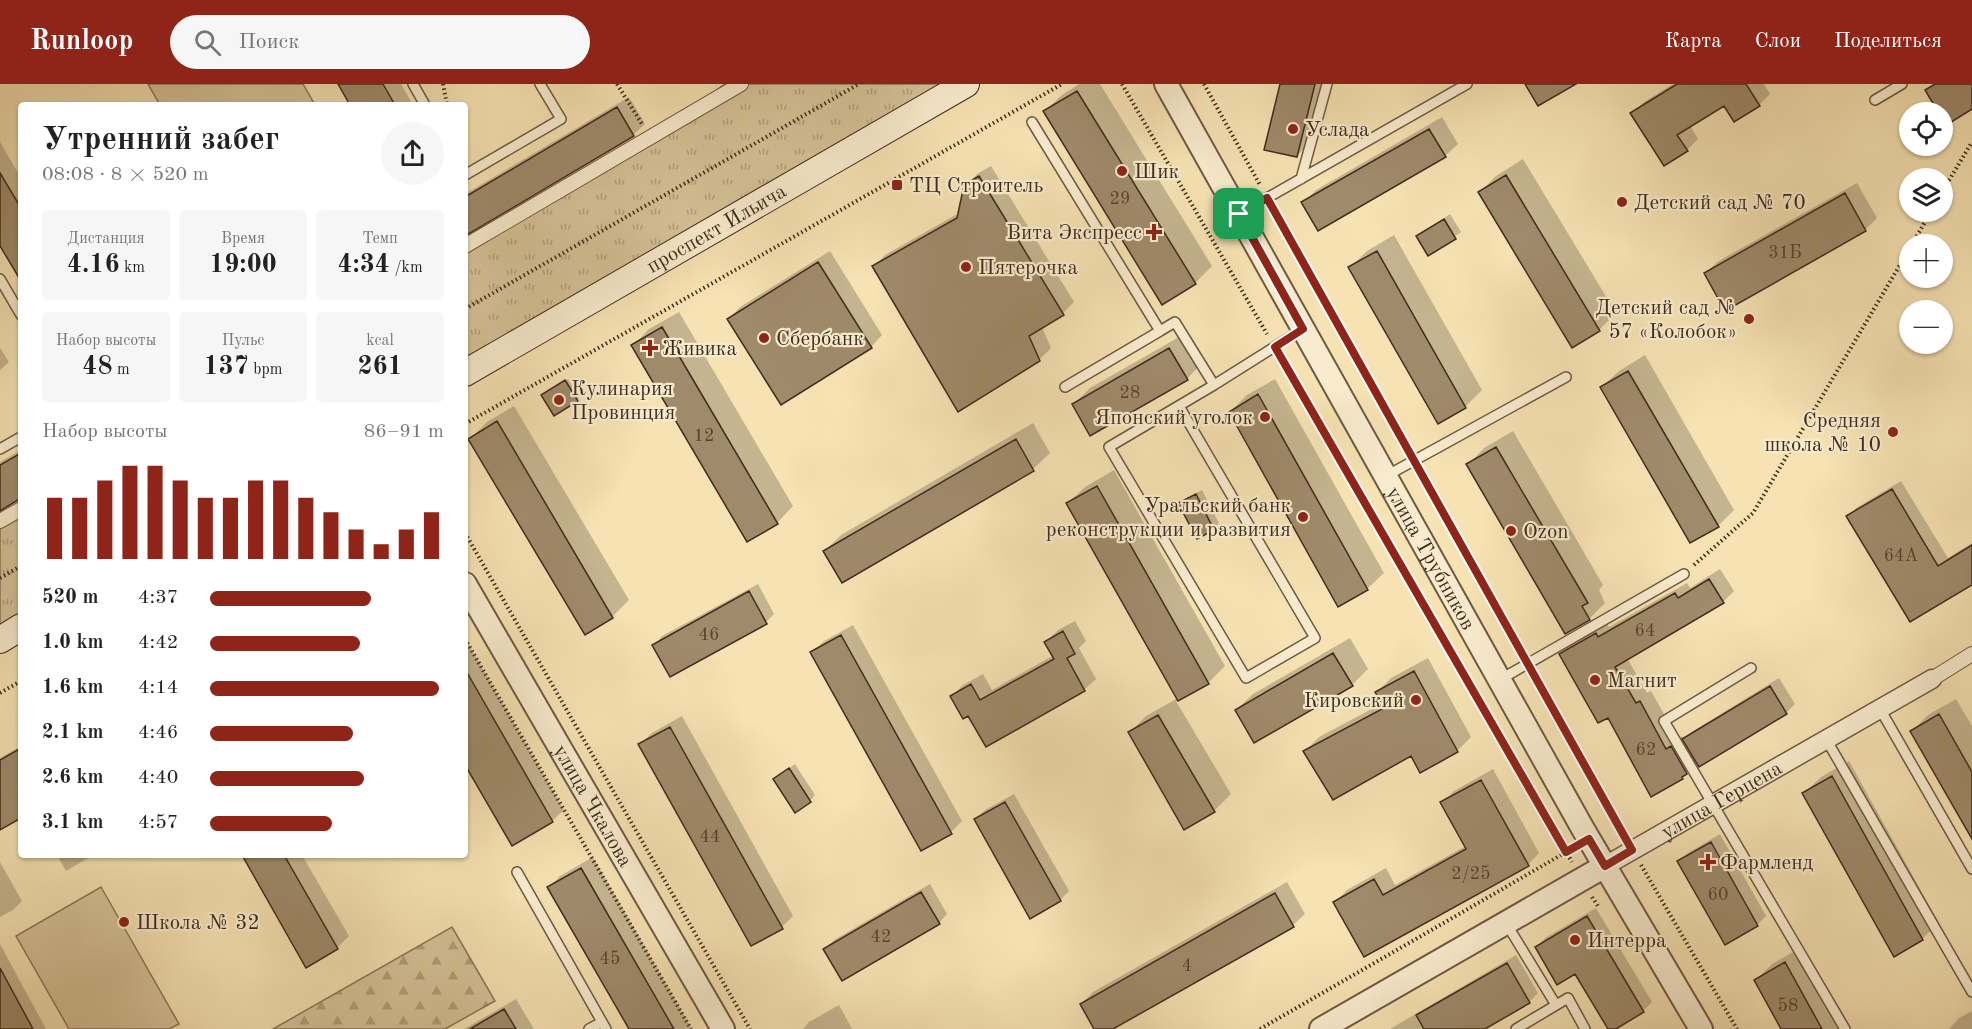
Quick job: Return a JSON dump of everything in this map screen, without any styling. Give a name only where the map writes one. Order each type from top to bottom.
[{"type":"main road","name":"проспект Ильича","points":[[468,371],[966,84]]},
{"type":"main road","points":[[0,639],[18,629]]},
{"type":"street","points":[[468,244],[741,84]]},
{"type":"street","name":"улица Трубников","points":[[1166,84],[1589,839],[1701,1029]]},
{"type":"street","points":[[0,521],[18,511]]},
{"type":"street","name":"улица Чкалова","points":[[468,589],[723,1029]]},
{"type":"street","points":[[1932,679],[1972,654]]},
{"type":"street","name":"улица Герцена","points":[[1322,1029],[1932,679]]},
{"type":"lane","points":[[413,84],[423,102]]},
{"type":"lane","points":[[468,172],[561,119],[540,84]]},
{"type":"lane","points":[[1301,179],[1327,84]]},
{"type":"lane","points":[[1875,100],[1902,84]]},
{"type":"lane","points":[[1239,214],[1464,85]]},
{"type":"lane","points":[[1032,122],[1160,332]]},
{"type":"lane","points":[[0,279],[18,310]]},
{"type":"lane","points":[[1065,387],[1175,322],[1214,385]]},
{"type":"lane","points":[[1179,406],[1315,638],[1246,678],[1109,447],[1303,329]]},
{"type":"lane","points":[[1386,476],[1566,377]]},
{"type":"lane","points":[[0,449],[18,439]]},
{"type":"lane","points":[[1500,680],[1684,574]]},
{"type":"lane","points":[[1751,668],[1664,721],[1845,1029]]},
{"type":"lane","points":[[1880,709],[1972,869]]},
{"type":"lane","points":[[1826,739],[1972,992]]},
{"type":"lane","points":[[517,872],[604,1025],[589,1029]]},
{"type":"lane","points":[[1506,923],[1556,1005]]},
{"type":"lane","points":[[1516,1029],[1568,998],[1586,1029]]},
{"type":"path","points":[[443,84],[446,102]]},
{"type":"path","points":[[617,84],[650,137]]},
{"type":"path","points":[[468,307],[859,84]]},
{"type":"path","points":[[468,422],[1062,84]]},
{"type":"path","points":[[1122,84],[1566,852]]},
{"type":"path","points":[[1204,84],[1616,823],[1737,1029]]},
{"type":"path","points":[[1953,174],[1972,142]]},
{"type":"path","points":[[1684,574],[1753,513],[1899,266]]},
{"type":"path","points":[[468,538],[750,1029]]},
{"type":"path","points":[[0,578],[18,568]]},
{"type":"path","points":[[468,644],[691,1029]]},
{"type":"path","points":[[0,693],[18,683]]},
{"type":"path","points":[[1260,1029],[1616,823]]},
{"type":"green space","points":[[148,84],[303,84],[313,102],[158,102]]},
{"type":"green space","points":[[725,84],[948,84],[468,360],[468,243],[650,137]]},
{"type":"green space","points":[[18,504],[18,619],[0,629],[0,514]]},
{"type":"green space","points":[[101,887],[179,1024],[169,1029],[69,1029],[16,936]]},
{"type":"green space","points":[[452,927],[495,1001],[445,1029],[273,1029]]},
{"type":"building","points":[[338,84],[383,84],[393,102],[348,102]]},
{"type":"building","points":[[1280,84],[1315,84],[1297,157],[1264,150]]},
{"type":"building","points":[[1525,84],[1576,84],[1538,106]]},
{"type":"building","points":[[1677,84],[1746,84],[1760,106],[1734,122],[1724,106],[1677,135],[1688,151],[1664,166],[1630,113]]},
{"type":"building","points":[[1935,84],[1972,84],[1972,109],[1953,121],[1953,102],[1932,102],[1925,90]]},
{"type":"building","points":[[1077,91],[1196,284],[1162,305],[1043,111]]},
{"type":"building","points":[[617,107],[634,136],[468,234],[468,195]]},
{"type":"building","points":[[1429,129],[1446,157],[1318,231],[1301,202]]},
{"type":"building","points":[[0,173],[18,203],[18,276],[0,246]]},
{"type":"building","points":[[1506,175],[1600,331],[1572,348],[1478,192]]},
{"type":"building","points":[[979,176],[1064,315],[1029,336],[1040,361],[958,412],[872,266],[957,218],[964,185]]},
{"type":"building","points":[[1845,193],[1866,231],[1725,311],[1704,273]]},
{"type":"building","points":[[1444,219],[1456,239],[1428,256],[1416,236]]},
{"type":"building","points":[[1377,251],[1466,408],[1438,424],[1348,267]]},
{"type":"building","points":[[818,262],[872,348],[781,405],[727,319]]},
{"type":"building","points":[[662,327],[778,524],[747,542],[631,345]]},
{"type":"building","points":[[1169,348],[1188,380],[1090,436],[1072,404]]},
{"type":"building","points":[[1628,371],[1719,527],[1690,543],[1600,387]]},
{"type":"building","points":[[565,380],[578,401],[554,416],[541,395]]},
{"type":"building","points":[[1258,394],[1368,590],[1338,607],[1229,412]]},
{"type":"building","points":[[497,421],[613,618],[585,635],[468,439]]},
{"type":"building","points":[[1016,439],[1034,471],[842,583],[823,551]]},
{"type":"building","points":[[1496,447],[1588,603],[1582,606],[1590,620],[1565,634],[1466,464]]},
{"type":"building","points":[[18,455],[18,500],[0,511],[0,465]]},
{"type":"building","points":[[1097,486],[1209,684],[1178,701],[1066,503]]},
{"type":"building","points":[[1892,489],[1938,566],[1972,545],[1972,585],[1910,622],[1846,516]]},
{"type":"building","points":[[1196,494],[1214,530],[1197,539],[1178,503]]},
{"type":"building","points":[[1709,579],[1724,603],[1615,667],[1636,703],[1640,701],[1666,749],[1671,746],[1687,774],[1682,777],[1683,779],[1651,797],[1608,718],[1598,723],[1559,654],[1596,633],[1598,637],[1675,593],[1678,598]]},
{"type":"building","points":[[749,591],[767,624],[670,677],[652,645]]},
{"type":"building","points":[[1063,631],[1075,654],[1067,658],[1085,691],[986,747],[968,716],[963,719],[950,696],[971,684],[980,700],[1054,659],[1044,642]]},
{"type":"building","points":[[841,635],[952,834],[921,851],[810,652]]},
{"type":"building","points":[[1333,653],[1353,686],[1254,743],[1235,710]]},
{"type":"building","points":[[1414,671],[1458,752],[1420,773],[1411,756],[1333,800],[1303,751],[1384,708],[1375,692]]},
{"type":"building","points":[[468,674],[553,822],[512,846],[468,770]]},
{"type":"building","points":[[1770,686],[1787,714],[1699,767],[1682,739]]},
{"type":"building","points":[[1939,714],[1972,772],[1972,839],[1910,731]]},
{"type":"building","points":[[1158,715],[1215,812],[1184,830],[1128,732]]},
{"type":"building","points":[[670,727],[783,929],[751,946],[638,744]]},
{"type":"building","points":[[18,750],[18,820],[0,830],[0,760]]},
{"type":"building","points":[[789,768],[811,802],[795,813],[773,779]]},
{"type":"building","points":[[1832,776],[1923,940],[1894,957],[1802,793]]},
{"type":"building","points":[[1481,780],[1529,866],[1364,957],[1333,902],[1374,879],[1383,895],[1466,849],[1440,802]]},
{"type":"building","points":[[1005,802],[1061,901],[1030,919],[974,819]]},
{"type":"building","points":[[1711,842],[1758,926],[1725,945],[1677,861]]},
{"type":"building","points":[[244,858],[286,858],[338,949],[306,968]]},
{"type":"building","points":[[581,868],[674,1029],[629,1029],[547,887]]},
{"type":"building","points":[[921,892],[940,924],[842,981],[823,949]]},
{"type":"building","points":[[1275,893],[1294,927],[1113,1029],[1094,1029],[1080,1004]]},
{"type":"building","points":[[1587,916],[1644,1012],[1616,1029],[1608,1029],[1575,974],[1557,985],[1535,947]]},
{"type":"building","points":[[1785,962],[1822,1029],[1781,1029],[1754,980]]},
{"type":"building","points":[[1507,963],[1530,1003],[1485,1029],[1424,1029],[1416,1015]]},
{"type":"building","points":[[0,968],[33,1029],[0,1029]]},
{"type":"building","points":[[504,1009],[516,1029],[470,1029]]},
{"type":"place","name":"Услада","points":[[1293,129]]},
{"type":"place","name":"Шик","points":[[1122,171]]},
{"type":"place","name":"ТЦ Строитель","points":[[897,185]]},
{"type":"place","name":"Детский сад № 70","points":[[1622,202]]},
{"type":"place","name":"Вита Экспресс","points":[[1154,232]]},
{"type":"place","name":"Пятерочка","points":[[966,267]]},
{"type":"place","name":"Детский сад № 57 «Колобок»","points":[[1749,319]]},
{"type":"place","name":"Сбербанк","points":[[764,338]]},
{"type":"place","name":"Живика","points":[[650,348]]},
{"type":"place","name":"Кулинария Провинция","points":[[559,400]]},
{"type":"place","name":"Японский уголок","points":[[1265,417]]},
{"type":"place","name":"Средняя школа № 10","points":[[1893,432]]},
{"type":"place","name":"Уральский банк реконструкции и развития","points":[[1303,517]]},
{"type":"place","name":"Ozon","points":[[1511,531]]},
{"type":"place","name":"Магнит","points":[[1595,680]]},
{"type":"place","name":"Кировский","points":[[1416,700]]},
{"type":"place","name":"Фармленд","points":[[1708,862]]},
{"type":"place","name":"Школа № 32","points":[[124,922]]},
{"type":"place","name":"Интерра","points":[[1575,940]]},
{"type":"route","points":[[1267,198],[1632,850],[1605,866],[1589,839],[1566,852],[1275,347],[1303,329],[1239,214],[1267,198]]}]
